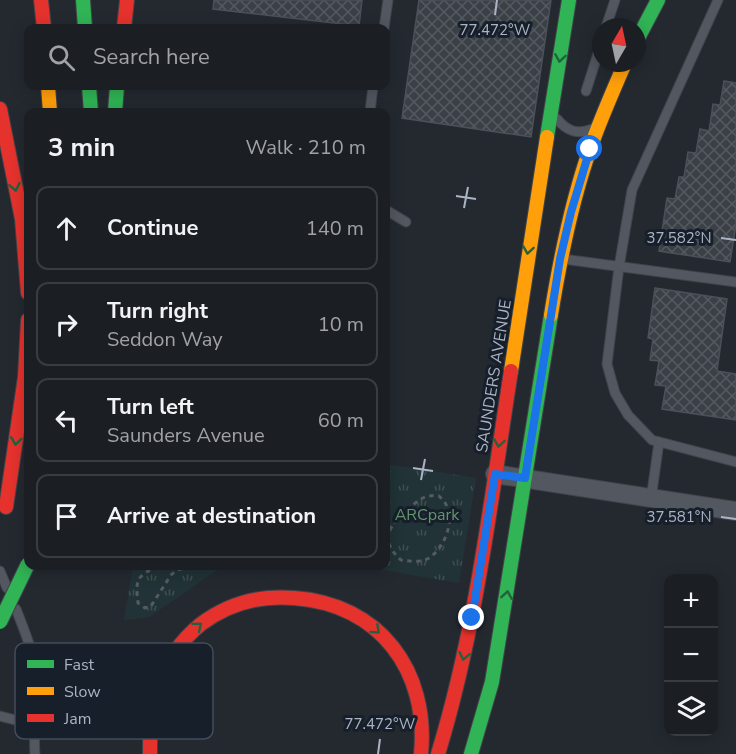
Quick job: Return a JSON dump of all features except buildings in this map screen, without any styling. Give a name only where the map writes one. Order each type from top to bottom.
[{"type":"main road","points":[[41,0],[44,24]]},
{"type":"main road","points":[[83,0],[85,24]]},
{"type":"main road","points":[[124,24],[127,0]]},
{"type":"main road","name":"SAUNDERS AVENUE","points":[[438,754],[454,702],[472,618],[569,0]]},
{"type":"main road","points":[[646,21],[656,0]]},
{"type":"main road","points":[[471,754],[485,711],[498,650],[560,259],[576,195],[598,126],[621,72]]},
{"type":"main road","points":[[48,90],[50,108]]},
{"type":"main road","points":[[89,90],[91,108]]},
{"type":"main road","points":[[115,108],[117,90]]},
{"type":"main road","points":[[0,109],[22,219],[24,244]]},
{"type":"main road","points":[[6,507],[24,384]]},
{"type":"main road","points":[[0,522],[24,461]]},
{"type":"main road","points":[[0,622],[25,570]]},
{"type":"main road","points":[[180,643],[193,629],[225,608],[248,599],[272,595],[301,596],[327,601],[352,612],[373,626],[388,641],[410,673],[422,710],[421,754]]},
{"type":"main road","points":[[148,739],[150,754]]},
{"type":"street","points":[[495,474],[736,511]]},
{"type":"lane","points":[[385,24],[388,0]]},
{"type":"lane","points":[[609,18],[615,0]]},
{"type":"lane","points":[[718,0],[632,190],[619,267],[607,364],[615,393],[628,415],[652,440],[736,462]]},
{"type":"lane","points":[[586,91],[592,72]]},
{"type":"lane","points":[[370,108],[373,90]]},
{"type":"lane","points":[[552,112],[572,132],[586,131],[598,126]]},
{"type":"lane","points":[[390,212],[406,222]]},
{"type":"lane","points":[[560,259],[736,282]]},
{"type":"lane","points":[[651,499],[659,442]]},
{"type":"lane","points":[[0,571],[30,643]]},
{"type":"lane","points":[[0,716],[15,720]]},
{"type":"path","points":[[390,529],[415,502],[428,494],[439,496],[447,505],[450,520],[442,547],[420,561],[401,560],[390,551]]},
{"type":"path","points":[[149,570],[144,572],[137,583],[138,603],[145,608],[151,606],[171,574],[177,570]]},
{"type":"green space","name":"ARCpark","points":[[390,465],[476,478],[459,583],[383,570],[390,570]]},
{"type":"green space","points":[[132,570],[217,570],[149,617],[124,620]]},
{"type":"traffic: fast","points":[[83,0],[85,24]]},
{"type":"traffic: fast","points":[[547,137],[569,0]]},
{"type":"traffic: fast","points":[[646,23],[658,0]]},
{"type":"traffic: fast","points":[[89,90],[91,108]]},
{"type":"traffic: fast","points":[[115,108],[117,90]]},
{"type":"traffic: fast","points":[[471,754],[492,682],[551,315]]},
{"type":"traffic: fast","points":[[0,622],[25,570]]},
{"type":"traffic: slow","points":[[551,315],[562,252],[583,169],[621,72]]},
{"type":"traffic: slow","points":[[48,90],[50,108]]},
{"type":"traffic: slow","points":[[511,371],[547,137]]},
{"type":"traffic: jam","points":[[41,0],[44,24]]},
{"type":"traffic: jam","points":[[124,24],[127,0]]},
{"type":"traffic: jam","points":[[0,109],[22,219],[24,244]]},
{"type":"traffic: jam","points":[[438,754],[473,612],[511,371]]},
{"type":"traffic: jam","points":[[6,507],[24,384]]},
{"type":"traffic: jam","points":[[182,643],[194,630],[212,617],[234,606],[257,599],[294,598],[324,603],[351,613],[374,628],[393,647],[407,670],[417,695],[421,724],[421,754]]},
{"type":"traffic: jam","points":[[150,739],[150,754]]},
{"type":"route","points":[[472,618],[495,474],[525,478],[560,259],[590,149]]}]
